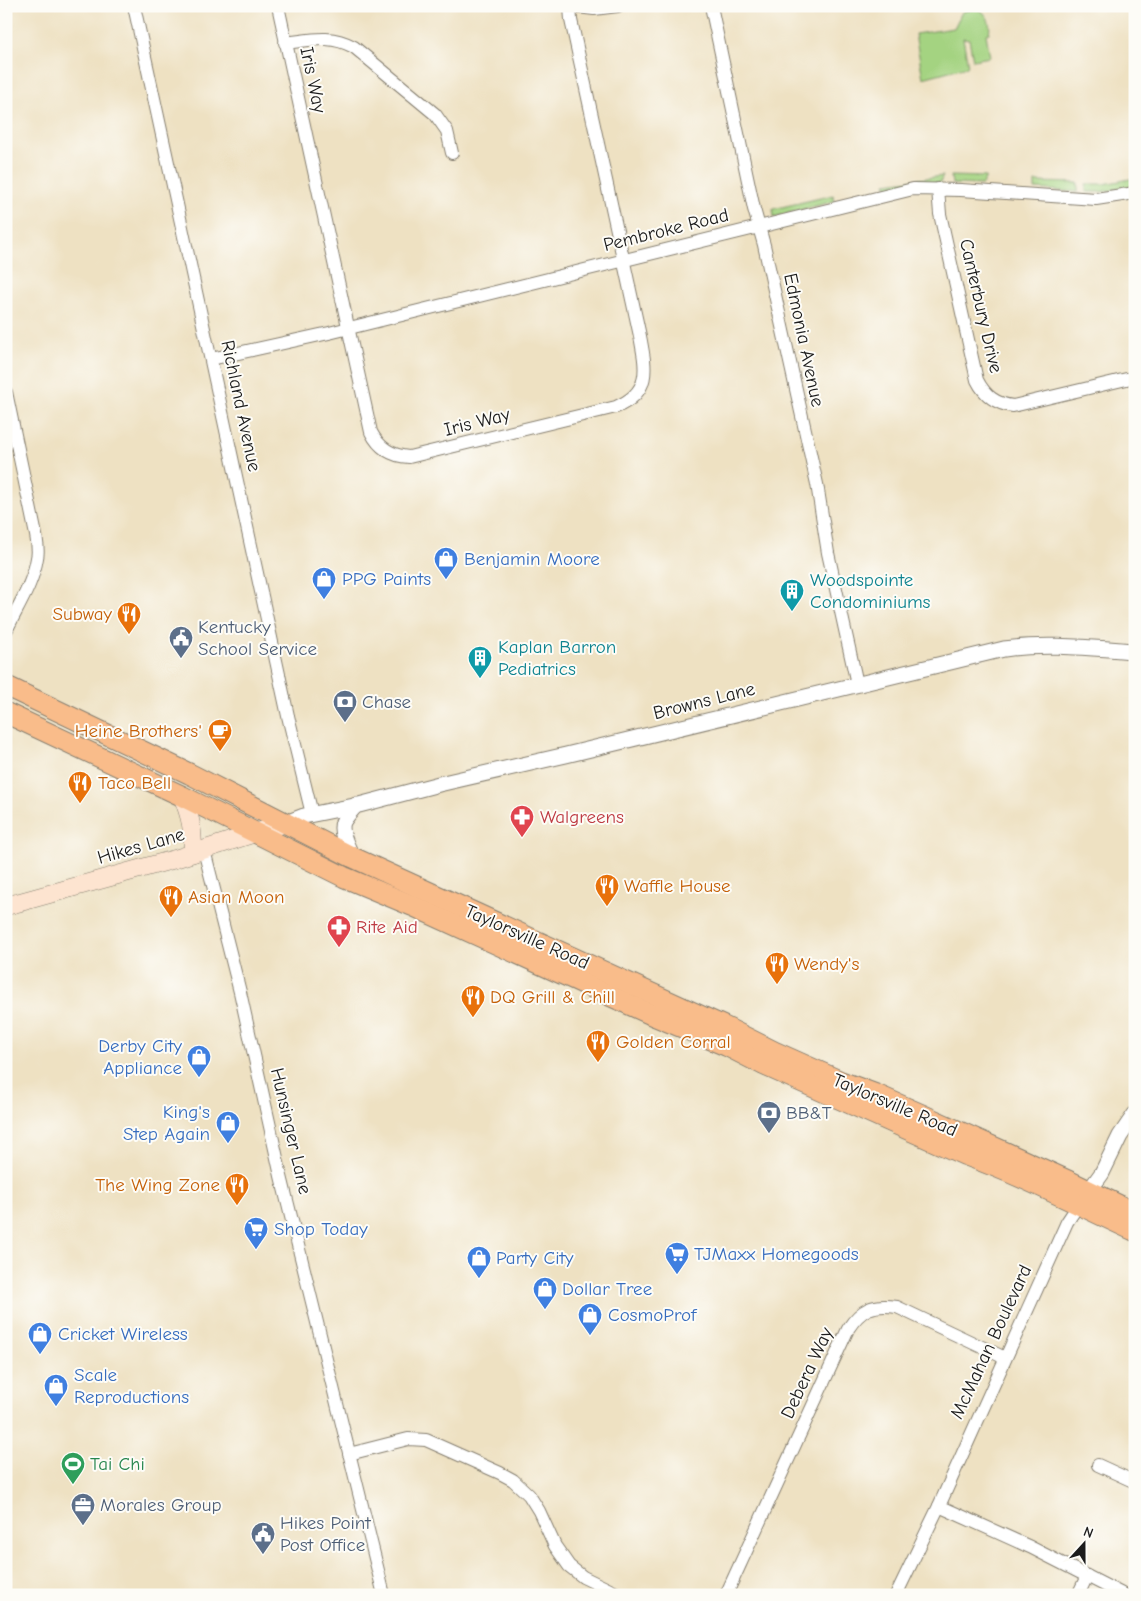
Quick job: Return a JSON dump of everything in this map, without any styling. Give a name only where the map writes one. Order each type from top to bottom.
[{"type":"main road","name":"Taylorsville Road","points":[[6,686],[190,774],[352,856],[723,1026],[775,1052],[840,1081],[875,1094],[1084,1198],[1135,1231]]},
{"type":"main road","name":"Taylorsville Road","points":[[6,713],[182,796],[344,877],[413,906],[650,1014],[728,1046],[782,1073],[965,1155],[1084,1198],[1135,1213]]},
{"type":"main road","points":[[182,796],[190,816],[193,836],[198,851]]},
{"type":"main road","name":"Hikes Lane","points":[[6,906],[198,851],[286,822]]},
{"type":"street","name":"Richland Avenue","points":[[134,6],[290,724],[312,814]]},
{"type":"street","name":"Iris Way","points":[[278,6],[367,419],[375,440],[380,446],[394,455],[409,457],[421,456],[616,407],[633,398],[641,387],[646,366],[569,6]]},
{"type":"street","points":[[569,6],[594,9],[618,6]]},
{"type":"street","name":"Edmonia Avenue","points":[[710,6],[817,484],[828,553],[857,684]]},
{"type":"street","points":[[286,42],[324,38],[345,42],[354,47],[435,114],[447,131],[452,153]]},
{"type":"street","name":"Pembroke Road","points":[[212,359],[347,328],[913,189],[1096,199],[1135,193]]},
{"type":"street","name":"Canterbury Drive","points":[[938,190],[940,214],[977,380],[985,393],[997,402],[1013,406],[1135,377]]},
{"type":"street","points":[[6,392],[38,548],[37,559],[31,577],[6,631]]},
{"type":"street","name":"Browns Lane","points":[[286,822],[312,814],[356,806],[439,784],[1004,649],[1023,646],[1054,646],[1135,651]]},
{"type":"street","points":[[352,856],[342,827],[343,822],[356,806]]},
{"type":"street","name":"Hunsinger Lane","points":[[198,851],[240,992],[281,1176],[384,1595]]},
{"type":"street","name":"McMahan Boulevard","points":[[896,1595],[939,1506],[1067,1222],[1102,1173],[1120,1136],[1135,1114]]},
{"type":"street","name":"Debera Way","points":[[726,1595],[845,1336],[855,1318],[861,1312],[871,1307],[882,1305],[897,1307],[1005,1358]]},
{"type":"street","points":[[349,1454],[408,1439],[426,1440],[500,1473],[517,1483],[529,1495],[539,1511],[555,1546],[570,1566],[583,1577],[620,1595]]},
{"type":"street","points":[[1098,1465],[1135,1482]]},
{"type":"street","points":[[939,1506],[1030,1547],[1124,1595]]},
{"type":"street","points":[[1078,1595],[1087,1576]]},
{"type":"green space","points":[[973,9],[981,11],[987,16],[990,29],[989,33],[986,34],[990,57],[973,60],[969,39],[963,38],[968,66],[923,78],[915,34],[954,28],[962,12]]},
{"type":"green space","points":[[943,176],[940,183],[919,183],[887,188],[886,183]]},
{"type":"green space","points":[[951,176],[986,177],[982,185],[952,184]]},
{"type":"green space","points":[[1135,178],[1135,186],[1101,192],[1086,192],[1086,184],[1104,184]]},
{"type":"green space","points":[[1035,182],[1078,183],[1078,192],[1035,189]]},
{"type":"green space","points":[[833,195],[835,201],[774,217],[773,209]]},
{"type":"place","name":"Benjamin Moore","points":[[446,580]]},
{"type":"place","name":"PPG Paints","points":[[324,600]]},
{"type":"place","name":"Woodspointe Condominiums","points":[[792,612]]},
{"type":"place","name":"Subway","points":[[129,635]]},
{"type":"place","name":"Kentucky School Service","points":[[181,659]]},
{"type":"place","name":"Kaplan Barron Pediatrics","points":[[480,679]]},
{"type":"place","name":"Chase","points":[[345,723]]},
{"type":"place","name":"Heine Brothers'","points":[[220,752]]},
{"type":"place","name":"Taco Bell","points":[[80,804]]},
{"type":"place","name":"Walgreens","points":[[522,838]]},
{"type":"place","name":"Waffle House","points":[[607,907]]},
{"type":"place","name":"Asian Moon","points":[[171,918]]},
{"type":"place","name":"Rite Aid","points":[[339,948]]},
{"type":"place","name":"Wendy's","points":[[777,985]]},
{"type":"place","name":"DQ Grill & Chill","points":[[473,1018]]},
{"type":"place","name":"Golden Corral","points":[[598,1063]]},
{"type":"place","name":"Derby City Appliance","points":[[199,1078]]},
{"type":"place","name":"BB&T","points":[[769,1134]]},
{"type":"place","name":"King's Step Again","points":[[228,1144]]},
{"type":"place","name":"The Wing Zone","points":[[237,1206]]},
{"type":"place","name":"Shop Today","points":[[256,1250]]},
{"type":"place","name":"TJMaxx Homegoods","points":[[677,1275]]},
{"type":"place","name":"Party City","points":[[479,1279]]},
{"type":"place","name":"Dollar Tree","points":[[545,1310]]},
{"type":"place","name":"CosmoProf","points":[[590,1336]]},
{"type":"place","name":"Cricket Wireless","points":[[40,1355]]},
{"type":"place","name":"Scale Reproductions","points":[[56,1407]]},
{"type":"place","name":"Tai Chi","points":[[73,1485]]},
{"type":"place","name":"Morales Group","points":[[83,1526]]},
{"type":"place","name":"Hikes Point Post Office","points":[[263,1555]]}]
